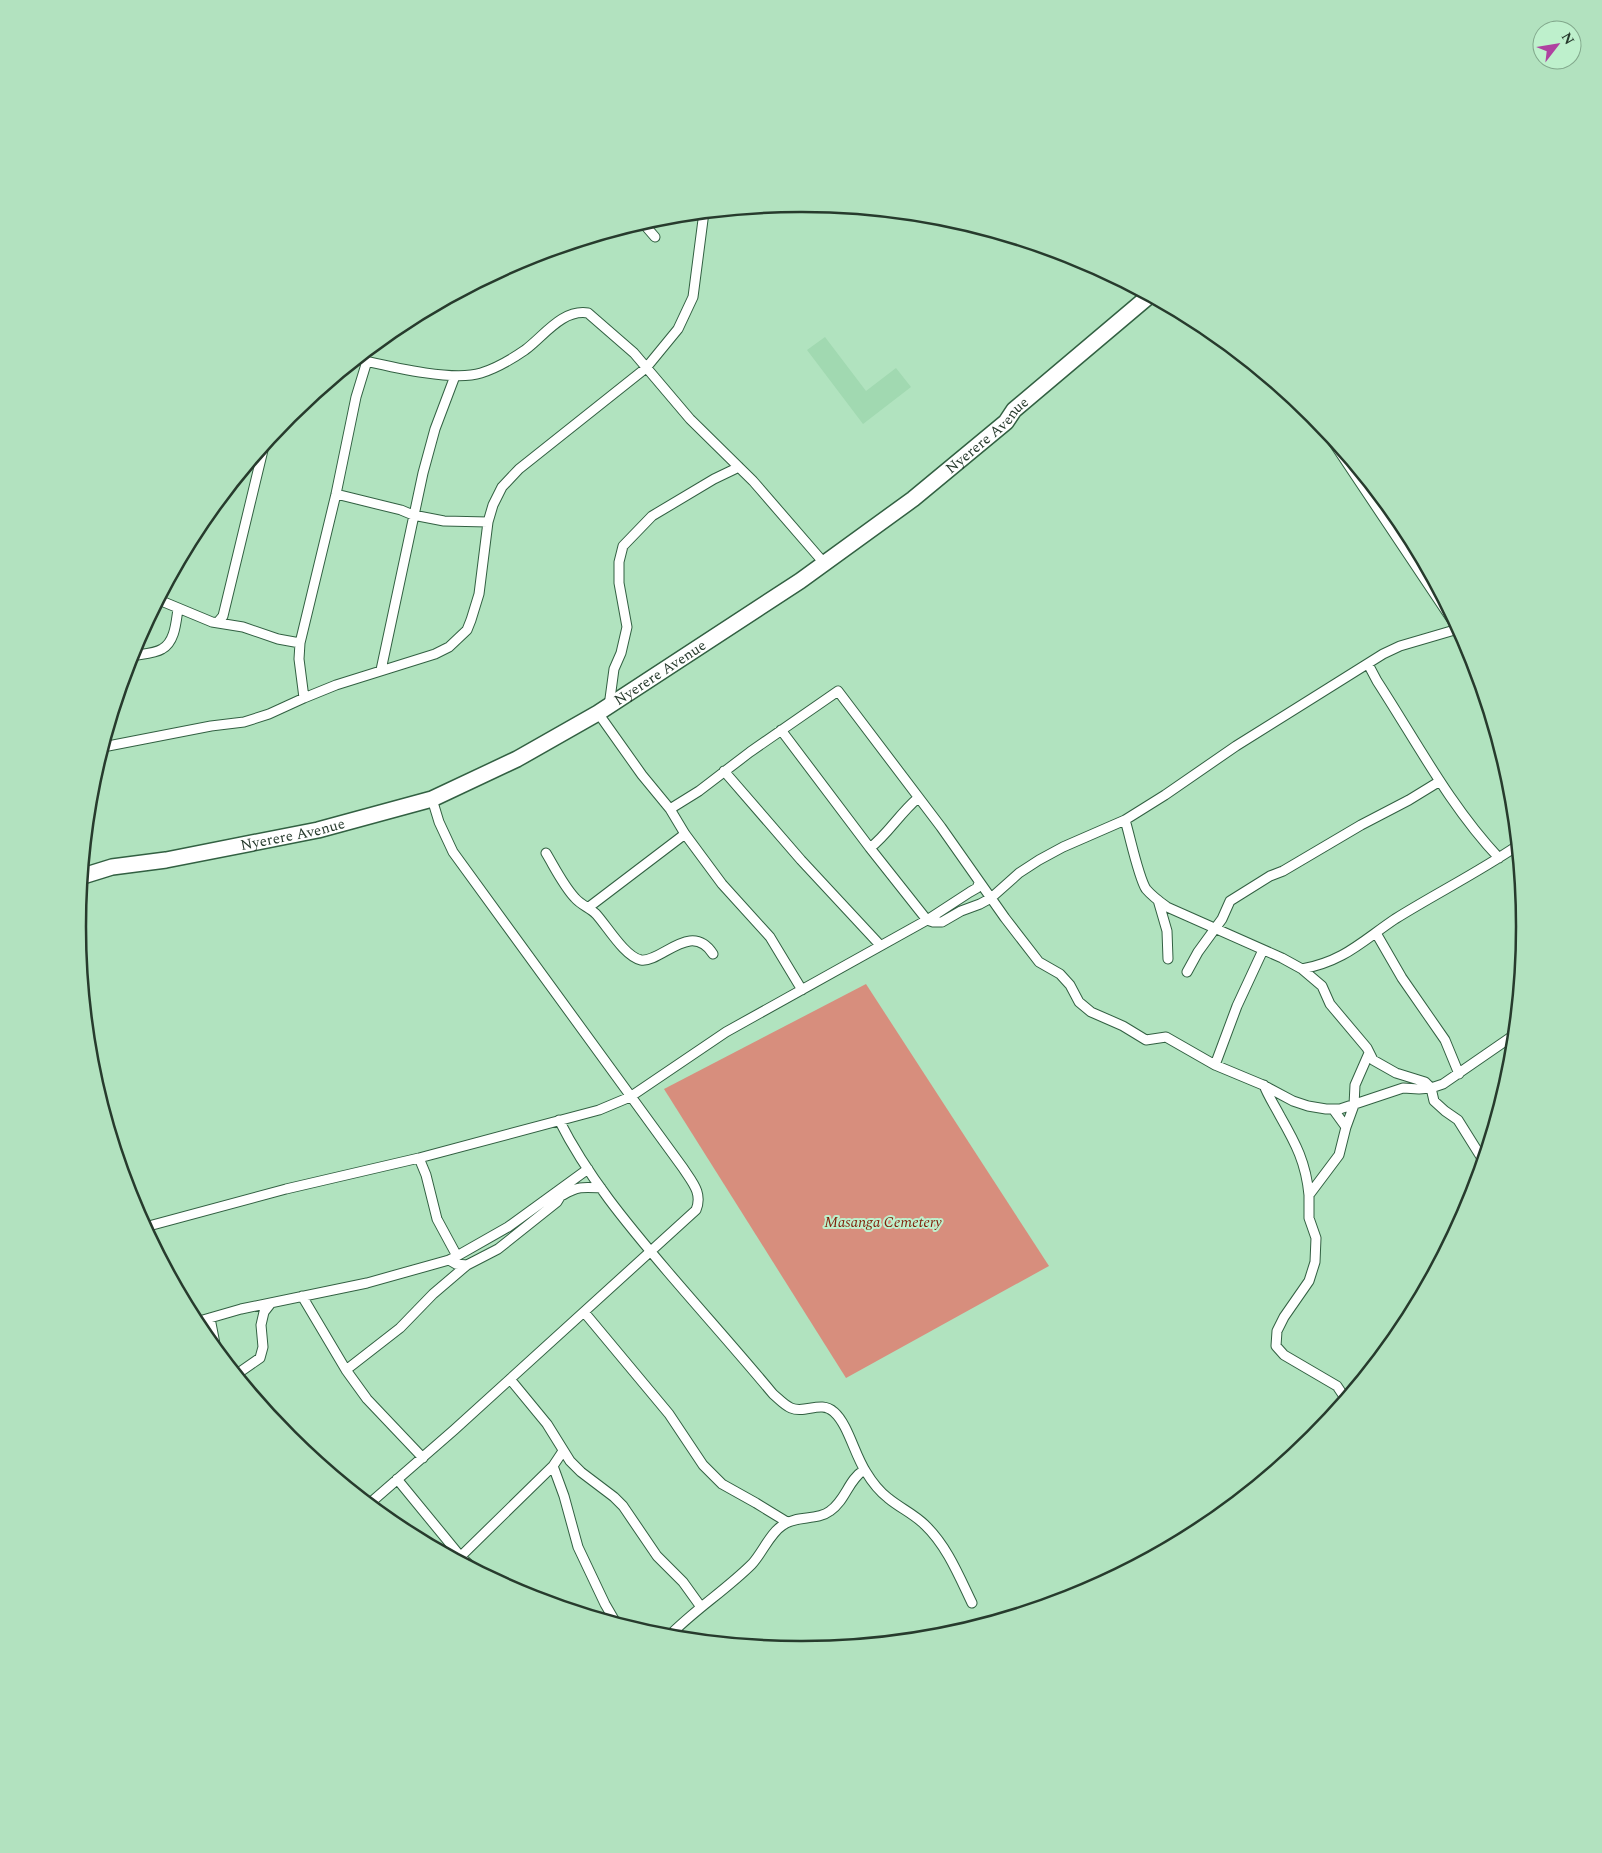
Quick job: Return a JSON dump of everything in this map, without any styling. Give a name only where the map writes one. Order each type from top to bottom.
[{"type":"main road","name":"Nyerere Avenue","points":[[89,874],[112,867],[166,860],[318,830],[432,799],[518,759],[604,710],[800,581],[913,500],[1006,422],[1014,410],[1144,300]]},
{"type":"street","points":[[110,746],[211,726],[244,722],[270,714],[304,698],[381,670],[436,654],[450,647],[467,630],[479,594],[488,522],[493,505],[502,487],[519,469],[646,368],[678,329],[693,297],[703,219]]},
{"type":"street","points":[[648,228],[655,237]]},
{"type":"street","points":[[364,361],[455,376],[480,374],[503,364],[526,349],[566,316],[581,312],[588,313],[634,353],[690,419],[739,467],[824,563]]},
{"type":"street","points":[[304,698],[299,659],[300,643],[336,494],[356,397],[367,362]]},
{"type":"street","points":[[381,670],[394,616],[413,515],[435,430],[455,376]]},
{"type":"street","points":[[218,622],[223,616],[261,459]]},
{"type":"street","points":[[739,467],[714,479],[652,516],[623,546],[619,562],[619,583],[627,627],[622,653],[614,669],[604,710],[642,776],[670,809],[685,834],[722,884],[770,937],[802,990]]},
{"type":"street","points":[[1367,489],[1399,535]]},
{"type":"street","points":[[336,494],[401,510],[413,515],[444,521],[488,522]]},
{"type":"street","points":[[164,602],[212,622],[243,627],[278,639],[300,643]]},
{"type":"street","points":[[141,654],[162,650],[169,642],[178,609]]},
{"type":"street","points":[[782,730],[870,848],[927,920],[942,922],[991,898],[1019,873],[1039,860],[1063,847],[1125,820],[1236,746],[1368,664],[1400,646],[1451,631]]},
{"type":"street","points":[[1368,664],[1440,781],[1474,828],[1499,858]]},
{"type":"street","points":[[670,809],[699,791],[724,771],[838,691],[941,827],[979,882],[1039,962],[1060,974],[1070,986],[1079,1002],[1091,1012],[1123,1026],[1146,1040],[1166,1037],[1215,1065],[1264,1085],[1293,1101],[1308,1106],[1333,1109],[1354,1105],[1403,1088],[1431,1088],[1443,1084],[1506,1040]]},
{"type":"street","points":[[724,771],[801,860],[880,945]]},
{"type":"street","points":[[1187,972],[1222,919],[1230,901],[1270,876],[1283,871],[1440,781]]},
{"type":"street","points":[[870,848],[907,807],[918,798]]},
{"type":"street","points":[[374,1500],[651,1252],[696,1210],[699,1202],[695,1188],[683,1168],[453,852],[438,822],[432,799]]},
{"type":"street","points":[[1125,820],[1140,876],[1146,888],[1158,900],[1168,907],[1302,969],[1322,986],[1330,1004],[1367,1048],[1373,1060],[1390,1070],[1425,1082],[1431,1088],[1434,1101],[1458,1120],[1479,1153]]},
{"type":"street","points":[[589,907],[685,834]]},
{"type":"street","points":[[1302,969],[1330,962],[1350,952],[1396,919],[1511,850]]},
{"type":"street","points":[[546,853],[575,899],[589,907],[624,948],[640,960],[645,960],[677,944],[692,941],[706,946],[713,954]]},
{"type":"street","points":[[152,1225],[286,1189],[419,1158],[599,1110],[630,1097],[726,1032],[927,920],[977,888],[979,882]]},
{"type":"street","points":[[1158,900],[1167,931],[1168,960]]},
{"type":"street","points":[[1376,933],[1402,978],[1445,1040],[1459,1074]]},
{"type":"street","points":[[1215,1065],[1237,1006],[1263,950]]},
{"type":"street","points":[[1309,1196],[1339,1155],[1354,1105],[1355,1085],[1369,1052]]},
{"type":"street","points":[[1264,1085],[1300,1155],[1306,1172],[1309,1218],[1316,1238],[1315,1262],[1309,1280],[1284,1316],[1277,1332],[1276,1346],[1296,1364],[1336,1386],[1342,1394]]},
{"type":"street","points":[[1333,1109],[1346,1127]]},
{"type":"street","points":[[559,1120],[571,1144],[588,1170],[651,1252],[782,1403],[797,1410],[821,1406],[835,1412],[864,1470],[888,1498],[912,1514],[938,1540],[948,1554],[972,1603]]},
{"type":"street","points":[[419,1158],[426,1175],[437,1219],[453,1258],[456,1264],[467,1265]]},
{"type":"street","points":[[204,1320],[272,1302],[367,1284],[453,1258],[508,1227],[588,1170]]},
{"type":"street","points":[[561,1197],[568,1184]]},
{"type":"street","points":[[346,1370],[400,1328],[433,1294],[467,1265],[498,1249],[561,1197],[574,1188],[583,1186],[601,1188]]},
{"type":"street","points":[[302,1296],[346,1370],[367,1399],[422,1458]]},
{"type":"street","points":[[241,1371],[260,1358],[263,1347],[261,1325],[264,1312],[272,1302]]},
{"type":"street","points":[[584,1312],[669,1414],[703,1465],[722,1484],[786,1522]]},
{"type":"street","points":[[210,1318],[213,1332]]},
{"type":"street","points":[[510,1379],[547,1424],[563,1451],[581,1472],[623,1506],[657,1556],[683,1582],[701,1607]]},
{"type":"street","points":[[462,1555],[553,1466],[563,1451]]},
{"type":"street","points":[[553,1466],[564,1496],[578,1547],[612,1616]]},
{"type":"street","points":[[676,1630],[753,1562],[781,1526],[786,1522],[822,1516],[831,1511],[842,1498],[855,1476],[864,1470]]},
{"type":"street","points":[[397,1480],[452,1550]]},
{"type":"shaded area","points":[[825,337],[866,391],[896,368],[911,387],[863,424],[807,350]]},
{"type":"green space","name":"Masanga Cemetery","points":[[866,984],[1049,1266],[846,1378],[664,1089]]}]
